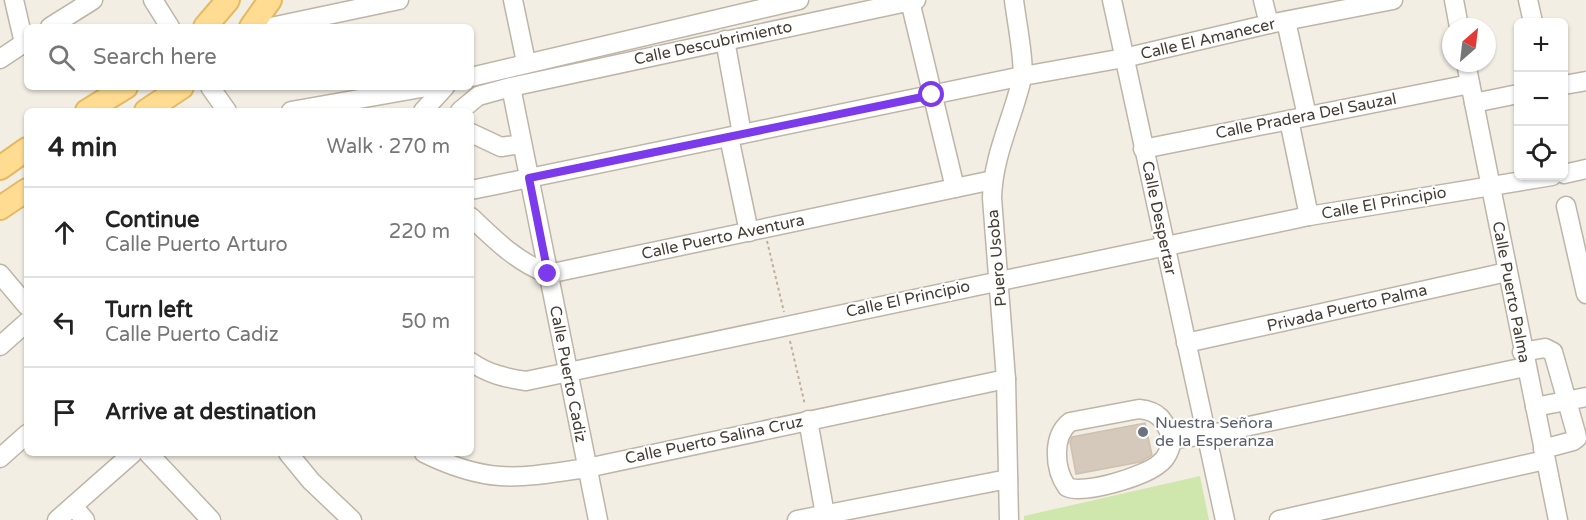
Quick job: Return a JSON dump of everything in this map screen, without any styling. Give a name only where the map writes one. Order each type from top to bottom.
[{"type":"main road","points":[[208,24],[228,0]]},
{"type":"main road","points":[[262,24],[270,0]]},
{"type":"main road","points":[[92,108],[121,90]]},
{"type":"main road","points":[[150,108],[178,90]]},
{"type":"main road","points":[[0,168],[24,151]]},
{"type":"main road","points":[[0,208],[24,192]]},
{"type":"street","points":[[14,0],[24,35]]},
{"type":"street","points":[[55,24],[93,0]]},
{"type":"street","points":[[153,0],[168,24]]},
{"type":"street","points":[[276,24],[399,0]]},
{"type":"street","points":[[513,0],[526,62]]},
{"type":"street","name":"Calle Descubrimiento","points":[[474,76],[744,6],[799,0]]},
{"type":"street","name":"Puero Usoba","points":[[1009,520],[1006,380],[1000,279],[993,220],[993,180],[1009,114],[1023,75],[1014,0]]},
{"type":"street","name":"Calle Despertar","points":[[1113,0],[1143,149],[1225,520]]},
{"type":"street","points":[[1263,0],[1278,22],[1307,116]]},
{"type":"street","name":"Calle El Amanecer","points":[[474,188],[1023,75],[1124,58],[1278,22],[1393,0]]},
{"type":"street","points":[[1454,0],[1457,18]]},
{"type":"street","points":[[1528,0],[1532,18]]},
{"type":"street","points":[[913,1],[932,95],[955,188]]},
{"type":"street","name":"Calle Descubrimiento","points":[[464,108],[478,96],[511,87],[913,1]]},
{"type":"street","points":[[744,6],[747,36]]},
{"type":"street","points":[[725,40],[735,135],[749,232]]},
{"type":"street","points":[[0,59],[24,43]]},
{"type":"street","name":"Calle Puerto Palma","points":[[1468,72],[1558,520]]},
{"type":"street","points":[[1568,84],[1586,81]]},
{"type":"street","name":"Calle Pradera Del Sauzal","points":[[1143,149],[1470,84]]},
{"type":"street","name":"Calle Puerto Cadiz","points":[[511,87],[598,520]]},
{"type":"street","points":[[212,90],[225,108]]},
{"type":"street","points":[[308,108],[410,90]]},
{"type":"street","points":[[426,108],[442,90]]},
{"type":"street","points":[[1474,103],[1514,95]]},
{"type":"street","points":[[1288,120],[1309,216]]},
{"type":"street","points":[[474,134],[501,147],[522,144]]},
{"type":"street","points":[[1568,173],[1586,169]]},
{"type":"street","name":"Calle Puerto Aventura","points":[[548,274],[993,180]]},
{"type":"street","name":"Calle El Principio","points":[[474,365],[506,378],[526,381],[1000,279],[1309,216],[1521,180]]},
{"type":"street","points":[[1566,206],[1586,294]]},
{"type":"street","points":[[474,220],[508,253],[524,265],[548,274]]},
{"type":"street","name":"Privada Puerto Palma","points":[[1186,343],[1507,272]]},
{"type":"street","points":[[3,283],[24,303]]},
{"type":"street","points":[[0,346],[24,325]]},
{"type":"street","points":[[1173,439],[1207,435],[1524,359],[1545,348],[1553,352],[1576,438],[1544,454],[1279,520]]},
{"type":"street","name":"Calle Puerto Salina Cruz","points":[[430,456],[449,465],[487,476],[507,477],[587,468],[1006,380]]},
{"type":"street","points":[[1535,407],[1586,397]]},
{"type":"street","points":[[1139,409],[1149,410],[1157,413],[1164,420],[1173,439],[1166,457],[1151,470],[1084,490],[1075,491],[1063,481],[1057,442],[1064,427],[1070,422],[1139,409]]},
{"type":"street","points":[[808,420],[825,517]]},
{"type":"street","points":[[0,458],[24,437]]},
{"type":"street","points":[[57,520],[79,513],[130,456]]},
{"type":"street","points":[[151,456],[211,520]]},
{"type":"street","points":[[290,456],[311,481],[352,520]]},
{"type":"street","points":[[797,520],[825,517],[1008,479]]},
{"type":"green space","points":[[1200,476],[1209,520],[1024,520],[1024,516]]},
{"type":"building","points":[[1145,423],[1152,455],[1140,462],[1076,474],[1070,442],[1072,437]]},
{"type":"place","name":"Nuestra Señora de la Esperanza","points":[[1143,432]]},
{"type":"route","points":[[548,274],[529,178],[932,95]]}]
